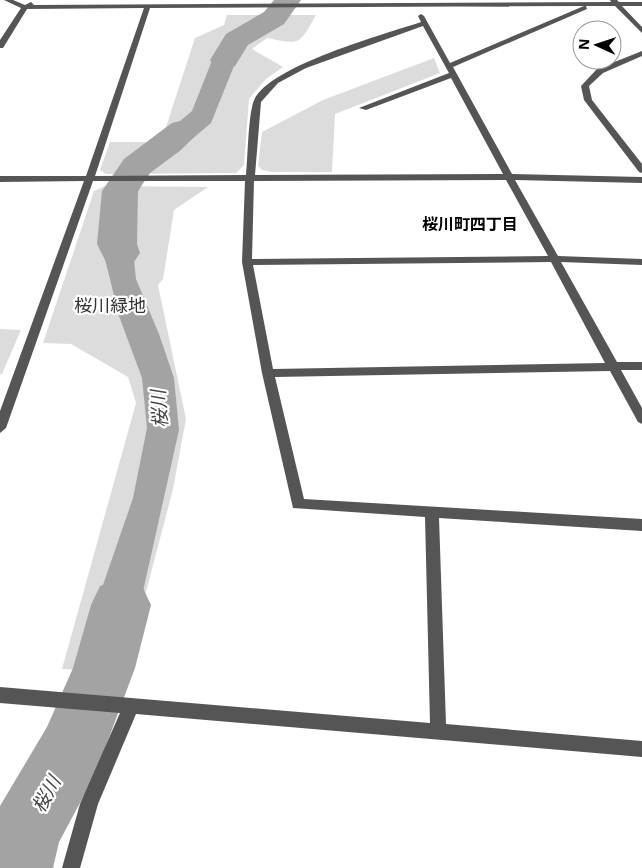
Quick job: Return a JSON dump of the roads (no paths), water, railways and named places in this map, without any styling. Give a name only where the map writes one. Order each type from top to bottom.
[{"type":"street","points":[[7,0],[25,7],[147,8],[265,5],[305,7],[416,3],[591,5],[614,2],[642,4]]},
{"type":"street","points":[[0,46],[25,7],[37,0]]},
{"type":"street","points":[[614,2],[642,31]]},
{"type":"street","points":[[416,3],[425,23],[615,366],[642,419]]},
{"type":"street","points":[[363,108],[451,70],[591,5]]},
{"type":"street","points":[[0,428],[89,180],[147,8]]},
{"type":"street","points":[[425,23],[303,66],[275,81],[257,102],[250,180],[247,262],[268,372],[298,504],[642,525]]},
{"type":"street","points":[[642,52],[600,71],[585,86],[588,100],[642,170]]},
{"type":"street","points":[[0,179],[250,180],[510,177],[642,180]]},
{"type":"street","points":[[247,262],[556,259],[642,262]]},
{"type":"street","points":[[268,372],[642,366]]},
{"type":"street","points":[[432,512],[438,732]]},
{"type":"street","points":[[0,695],[642,749]]},
{"type":"street","points":[[71,868],[88,804],[132,707]]},
{"type":"water","points":[[261,15],[291,15],[255,35],[240,51],[211,123],[172,156],[145,174],[117,174],[192,111],[213,58],[222,44],[250,26]]},
{"type":"water","points":[[114,187],[139,187],[131,231],[136,279],[159,334],[174,378],[179,430],[125,672],[74,669],[133,498],[147,428],[142,378],[119,316],[105,259],[105,225]]},
{"type":"water","points":[[59,739],[91,740],[54,804],[35,868],[0,868],[6,829],[41,776]]},
{"type":"waterway","name":"桜川","points":[[225,60],[236,40],[274,18],[288,0]]},
{"type":"waterway","name":"桜川","points":[[120,253],[117,244],[120,191],[136,166],[184,130]]},
{"type":"waterway","name":"桜川","points":[[16,868],[25,832],[71,751],[104,668],[121,605]]},
{"type":"district","name":"桜川町四丁目","points":[[470,224]]},
{"type":"park label","name":"桜川緑地","points":[[110,305]]}]
